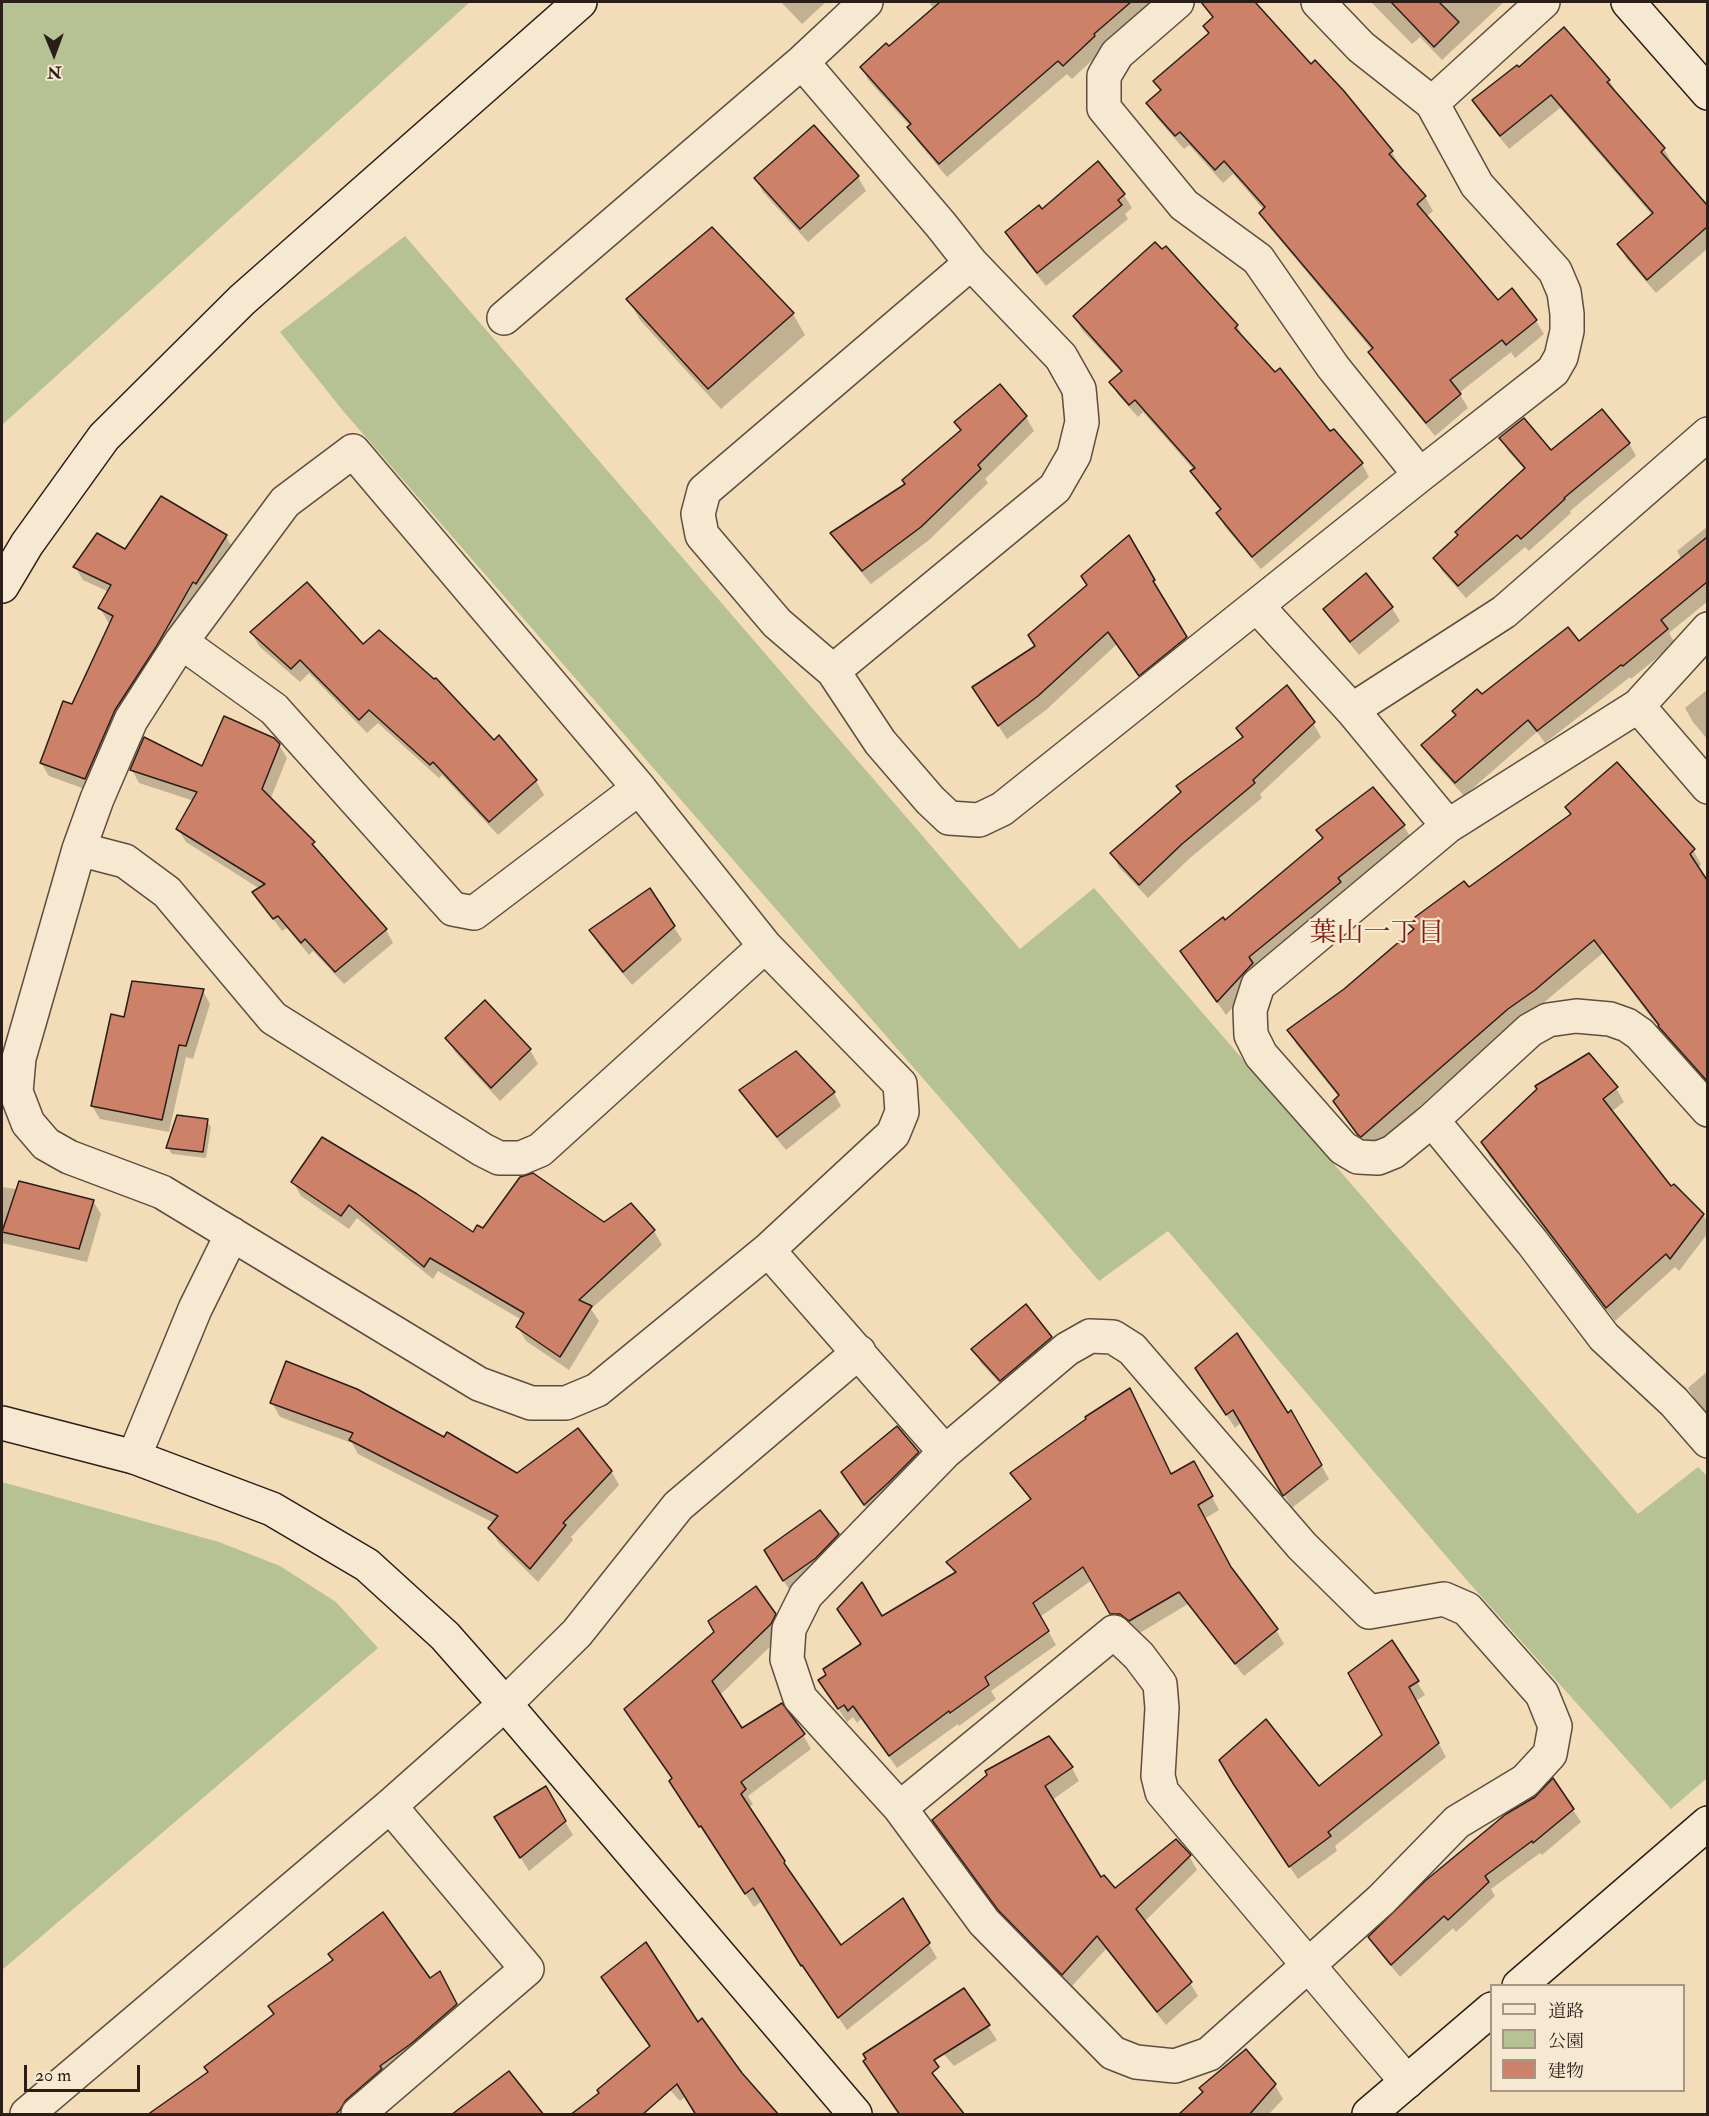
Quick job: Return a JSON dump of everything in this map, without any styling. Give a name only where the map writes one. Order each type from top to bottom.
[{"type":"street","points":[[2,586],[27,544],[104,437],[242,300],[580,2]]},
{"type":"street","points":[[504,318],[802,62],[866,2]]},
{"type":"street","points":[[1177,2],[1117,54],[1104,76],[1104,108],[1184,205],[1258,259],[1334,367],[1420,475]]},
{"type":"street","points":[[971,263],[704,491],[698,514],[702,535],[777,623],[833,671],[880,742],[930,800],[950,818],[979,820],[1002,809],[1553,371],[1561,357],[1567,331],[1567,314],[1564,292],[1555,271],[1477,184],[1432,103],[1360,47],[1318,2]]},
{"type":"street","points":[[1432,103],[1543,2]]},
{"type":"street","points":[[1628,2],[1707,93]]},
{"type":"street","points":[[802,62],[971,263],[1061,357],[1079,389],[1082,422],[1074,455],[1055,488],[833,671]]},
{"type":"street","points":[[1352,710],[1504,612],[1707,434]]},
{"type":"street","points":[[353,452],[639,788],[765,946],[900,1084],[902,1112],[893,1134],[768,1250],[597,1390],[566,1403],[531,1403],[479,1384],[162,1192],[69,1157],[46,1144],[28,1123],[16,1092],[19,1058],[79,849],[96,800],[131,720],[181,642],[285,502],[353,452]]},
{"type":"street","points":[[1257,606],[1352,710],[1448,826]]},
{"type":"street","points":[[1707,629],[1638,706],[1448,826],[1258,985],[1250,1010],[1251,1035],[1261,1055],[1343,1148],[1358,1157],[1378,1158],[1393,1152],[1432,1120],[1530,1030],[1548,1020],[1576,1016],[1610,1019],[1627,1024],[1640,1035],[1707,1110]]},
{"type":"street","points":[[181,642],[274,709],[453,909],[474,913],[639,788]]},
{"type":"street","points":[[1638,706],[1707,788]]},
{"type":"street","points":[[79,849],[125,861],[167,892],[273,1018],[499,1158],[521,1158],[540,1150],[765,946]]},
{"type":"street","points":[[1432,1120],[1532,1242],[1604,1337],[1674,1402],[1707,1442]]},
{"type":"street","points":[[134,1457],[195,1309],[232,1234]]},
{"type":"street","points":[[768,1250],[945,1452]]},
{"type":"street","points":[[1090,1336],[1113,1337],[1132,1349],[1302,1546],[1369,1612],[1444,1599],[1467,1609],[1542,1694],[1556,1726],[1550,1754],[1525,1781],[1457,1822],[1381,1900],[1209,2054],[1175,2066],[1136,2062],[1113,2053],[984,1922],[900,1808],[800,1698],[787,1659],[789,1629],[806,1595],[945,1452],[1067,1348],[1090,1336]]},
{"type":"street","points":[[27,2115],[390,1806],[505,1704],[577,1633],[678,1506],[859,1352]]},
{"type":"street","points":[[2,1423],[134,1457],[272,1509],[367,1565],[445,1636],[855,2115]]},
{"type":"street","points":[[900,1808],[1114,1632],[1139,1656],[1160,1684],[1162,1708],[1158,1776],[1162,1792],[1407,2082]]},
{"type":"street","points":[[358,2115],[527,1969],[390,1806]]},
{"type":"street","points":[[1521,1984],[1707,1823]]},
{"type":"street","points":[[1369,2115],[1490,2010]]},
{"type":"green space","points":[[2,2],[470,2],[2,425]]},
{"type":"green space","points":[[405,236],[1020,949],[1094,888],[1638,1514],[1698,1467],[1707,1476],[1707,1778],[1671,1809],[1464,1577],[1168,1231],[1099,1281],[344,412],[280,332]]},
{"type":"green space","points":[[2,1482],[219,1542],[280,1566],[336,1602],[378,1648],[2,1970]]},
{"type":"building","points":[[940,2],[1131,2],[1094,34],[1095,36],[1063,66],[1058,61],[939,164],[907,127],[911,124],[860,67],[886,43],[889,46]]},
{"type":"building","points":[[1201,2],[1255,2],[1311,64],[1315,60],[1344,91],[1393,151],[1389,154],[1426,196],[1417,204],[1498,300],[1512,288],[1537,320],[1506,345],[1502,340],[1450,380],[1461,394],[1426,423],[1368,352],[1373,348],[1259,213],[1265,207],[1224,161],[1215,170],[1180,132],[1175,136],[1146,103],[1161,90],[1153,81],[1209,33],[1203,26],[1213,17]]},
{"type":"building","points":[[1391,2],[1439,2],[1459,22],[1434,47]]},
{"type":"building","points":[[1564,27],[1610,80],[1607,82],[1665,148],[1661,152],[1707,205],[1707,227],[1647,280],[1617,244],[1653,213],[1551,95],[1500,136],[1472,100],[1517,65],[1519,67]]},
{"type":"building","points":[[814,125],[859,176],[800,229],[754,178]]},
{"type":"building","points":[[1098,161],[1125,194],[1118,200],[1122,205],[1037,273],[1005,232],[1039,205],[1042,209]]},
{"type":"building","points":[[712,227],[794,313],[708,389],[626,299]]},
{"type":"building","points":[[1155,242],[1162,249],[1166,246],[1238,325],[1235,328],[1275,372],[1280,368],[1330,431],[1334,429],[1363,463],[1252,557],[1216,513],[1221,509],[1190,471],[1195,468],[1135,400],[1129,405],[1109,382],[1122,371],[1073,316]]},
{"type":"building","points":[[1000,384],[1027,416],[978,465],[981,469],[921,527],[862,571],[830,533],[905,484],[902,480],[961,430],[954,422]]},
{"type":"building","points":[[1602,409],[1630,443],[1564,498],[1521,539],[1517,535],[1458,586],[1433,558],[1458,535],[1455,532],[1525,468],[1499,438],[1524,418],[1551,450]]},
{"type":"building","points":[[161,496],[227,535],[196,584],[193,582],[156,647],[115,710],[85,779],[40,763],[63,701],[72,704],[113,616],[98,608],[111,585],[73,567],[97,533],[125,549]]},
{"type":"building","points":[[1129,535],[1155,580],[1153,581],[1187,637],[1139,676],[1108,632],[1038,696],[998,726],[972,687],[1035,646],[1028,635],[1087,585],[1081,576]]},
{"type":"building","points":[[1707,537],[1707,582],[1661,620],[1668,629],[1537,731],[1528,720],[1455,783],[1421,745],[1456,715],[1452,711],[1477,689],[1482,694],[1568,627],[1579,641]]},
{"type":"building","points":[[1366,573],[1393,607],[1350,642],[1323,609]]},
{"type":"building","points":[[307,582],[363,644],[379,630],[434,679],[436,678],[494,740],[499,735],[537,780],[489,822],[433,762],[430,765],[369,710],[359,720],[300,660],[291,669],[250,632]]},
{"type":"building","points":[[1287,685],[1315,722],[1253,780],[1255,783],[1182,844],[1139,885],[1110,853],[1181,792],[1176,786],[1243,737],[1236,728]]},
{"type":"building","points":[[224,716],[274,738],[280,744],[262,789],[315,842],[312,844],[387,929],[335,972],[305,939],[301,943],[278,916],[273,919],[252,892],[265,884],[176,829],[197,792],[130,770],[144,737],[202,766]]},
{"type":"building","points":[[1617,762],[1695,849],[1690,854],[1707,880],[1707,1081],[1658,1026],[1594,940],[1535,990],[1508,1009],[1361,1137],[1358,1135],[1333,1101],[1339,1095],[1287,1030],[1344,989],[1414,929],[1407,923],[1464,881],[1469,887],[1571,814],[1565,807]]},
{"type":"building","points":[[1373,787],[1405,825],[1338,878],[1341,882],[1249,957],[1253,963],[1217,1002],[1180,951],[1223,917],[1225,920],[1323,838],[1316,830]]},
{"type":"building","points":[[650,888],[675,926],[623,972],[589,930]]},
{"type":"building","points":[[132,981],[204,989],[186,1046],[179,1045],[162,1120],[91,1106],[111,1014],[124,1017]]},
{"type":"building","points":[[485,1000],[531,1049],[491,1088],[445,1038]]},
{"type":"building","points":[[796,1051],[835,1092],[777,1137],[739,1090]]},
{"type":"building","points":[[1589,1053],[1618,1087],[1603,1099],[1671,1186],[1674,1184],[1704,1214],[1670,1259],[1666,1254],[1606,1308],[1481,1142],[1537,1089],[1535,1086]]},
{"type":"building","points":[[177,1115],[208,1119],[203,1152],[166,1148]]},
{"type":"building","points":[[322,1137],[417,1194],[473,1232],[477,1225],[483,1228],[520,1177],[533,1173],[604,1222],[631,1203],[655,1230],[579,1300],[592,1306],[560,1357],[516,1327],[524,1313],[430,1258],[424,1267],[349,1205],[341,1216],[291,1182]]},
{"type":"building","points":[[19,1181],[94,1200],[79,1249],[2,1232]]},
{"type":"building","points":[[1026,1304],[1052,1337],[1000,1381],[971,1349]]},
{"type":"building","points":[[1237,1333],[1288,1413],[1291,1410],[1322,1465],[1283,1496],[1233,1410],[1226,1415],[1195,1368]]},
{"type":"building","points":[[286,1361],[357,1389],[444,1437],[447,1432],[517,1473],[578,1428],[612,1471],[563,1523],[566,1525],[530,1569],[488,1528],[498,1516],[349,1440],[353,1433],[270,1403]]},
{"type":"building","points":[[1130,1388],[1171,1474],[1194,1461],[1213,1496],[1198,1505],[1231,1567],[1278,1629],[1235,1664],[1179,1592],[1129,1621],[1120,1614],[1110,1614],[1083,1567],[1033,1603],[1049,1631],[985,1677],[989,1685],[950,1713],[949,1711],[889,1756],[853,1706],[848,1711],[844,1705],[838,1709],[818,1680],[826,1675],[823,1669],[861,1644],[837,1609],[862,1582],[882,1616],[956,1572],[946,1562],[1031,1499],[1010,1473],[1086,1419],[1085,1417]]},
{"type":"building","points":[[897,1426],[919,1452],[864,1505],[841,1472]]},
{"type":"building","points":[[820,1510],[839,1534],[816,1558],[783,1581],[764,1550]]},
{"type":"building","points":[[756,1586],[776,1614],[771,1624],[712,1681],[742,1728],[782,1703],[805,1734],[741,1782],[746,1789],[741,1794],[785,1861],[784,1863],[841,1945],[903,1898],[930,1943],[838,2018],[801,1966],[753,1888],[745,1894],[669,1781],[672,1778],[624,1709],[714,1632],[708,1621]]},
{"type":"building","points":[[1392,1640],[1419,1681],[1409,1687],[1439,1743],[1328,1832],[1331,1836],[1289,1867],[1219,1760],[1266,1719],[1319,1786],[1382,1735],[1348,1673]]},
{"type":"building","points":[[1049,1736],[1073,1767],[1045,1786],[1101,1877],[1104,1875],[1115,1888],[1176,1839],[1191,1855],[1136,1909],[1192,1982],[1157,2012],[1097,1936],[1062,1975],[998,1910],[932,1820],[987,1775],[985,1771]]},
{"type":"building","points":[[1553,1778],[1574,1809],[1533,1843],[1532,1841],[1485,1876],[1489,1882],[1448,1920],[1444,1916],[1391,1965],[1368,1937],[1425,1881],[1506,1814],[1535,1797]]},
{"type":"building","points":[[546,1786],[566,1821],[520,1858],[494,1817]]},
{"type":"building","points":[[383,1912],[430,1978],[440,1971],[457,2004],[412,2043],[380,2066],[382,2069],[346,2100],[340,2110],[334,2115],[147,2115],[208,2072],[204,2067],[274,2014],[268,2006],[333,1960],[328,1954]]},
{"type":"building","points":[[646,1942],[698,2022],[702,2018],[742,2073],[779,2115],[696,2115],[677,2084],[642,2115],[570,2115],[599,2093],[597,2090],[650,2046],[601,1977]]},
{"type":"building","points":[[964,1988],[990,2025],[934,2060],[939,2067],[932,2073],[965,2115],[900,2115],[863,2061],[866,2059],[863,2054]]},
{"type":"building","points":[[1246,2049],[1276,2084],[1249,2115],[1178,2115],[1203,2092],[1199,2088]]},
{"type":"building","points":[[509,2071],[544,2115],[451,2115]]},
{"type":"district","name":"葉山一丁目","points":[[1377,935]]}]
